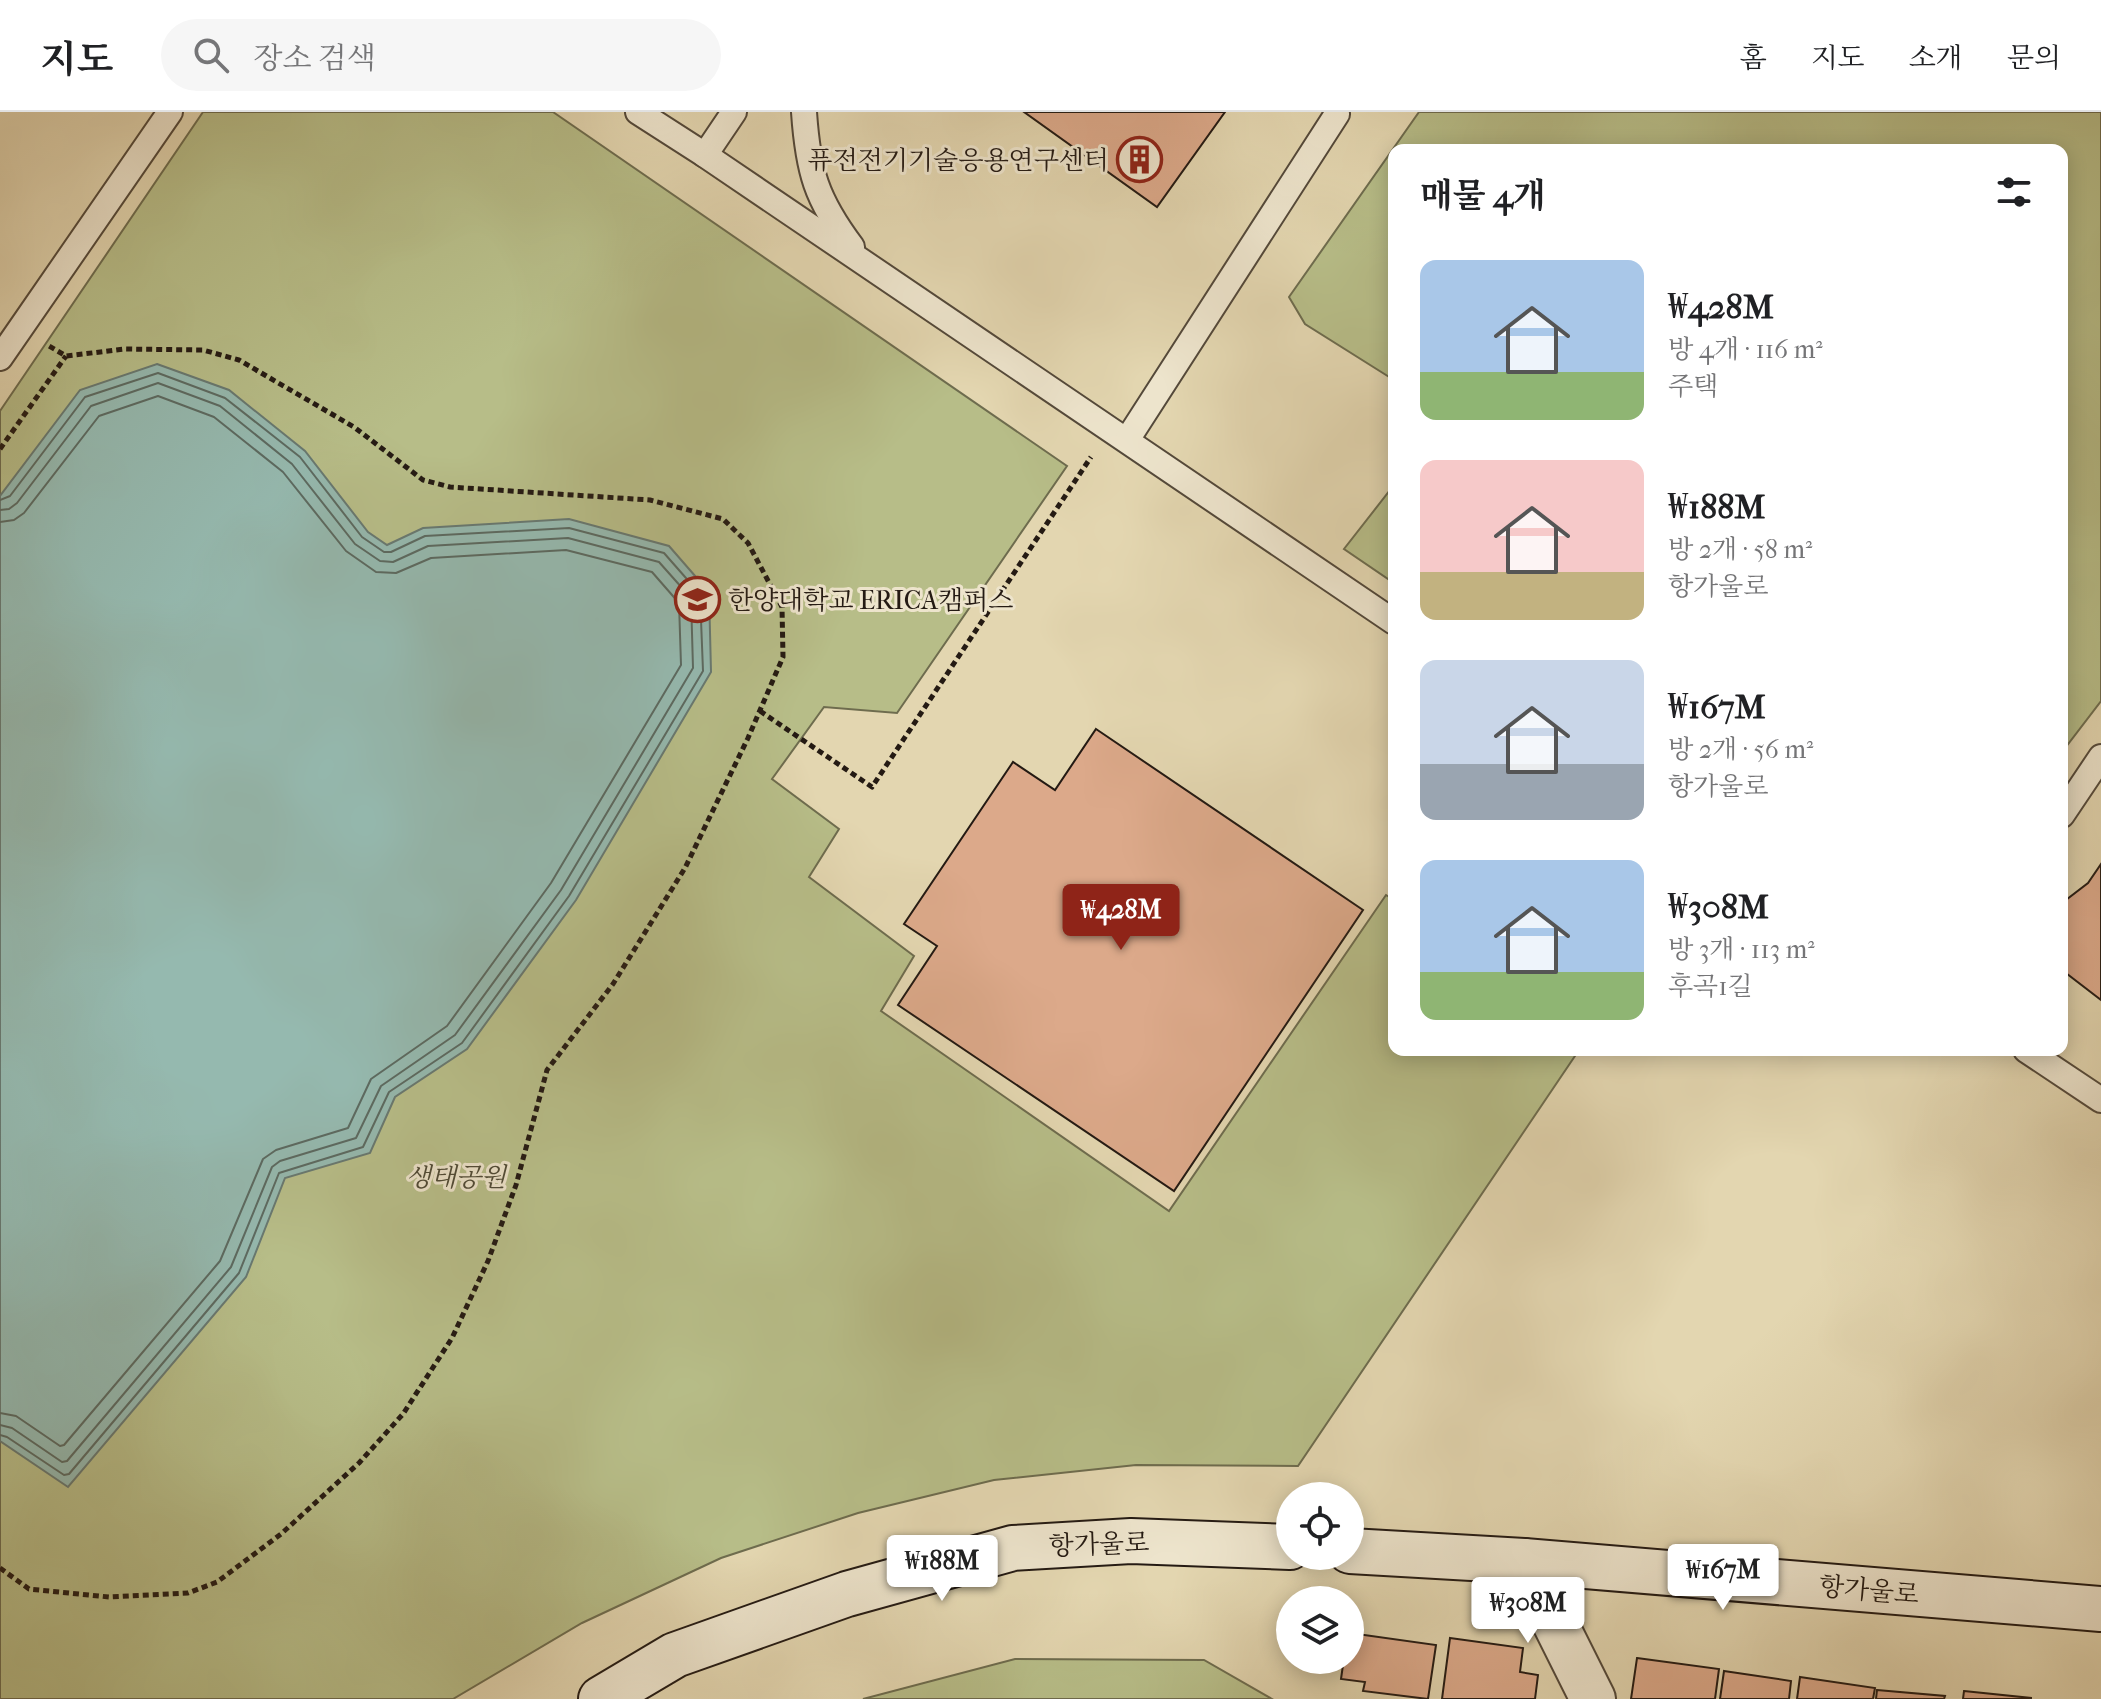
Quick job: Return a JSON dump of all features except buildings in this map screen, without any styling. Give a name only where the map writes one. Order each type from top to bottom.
[{"type":"main road","name":"항가울로","points":[[601,1699],[675,1655],[847,1594],[1013,1548],[1131,1541],[1276,1546]]},
{"type":"main road","name":"항가울로","points":[[1364,1552],[1524,1561],[2101,1609]]},
{"type":"main road","points":[[1524,1561],[1593,1699]]},
{"type":"lane","points":[[0,358],[170,112]]},
{"type":"lane","points":[[638,112],[1388,618]]},
{"type":"lane","points":[[705,155],[734,112]]},
{"type":"lane","points":[[804,112],[812,177],[833,222],[863,262]]},
{"type":"lane","points":[[1118,435],[1337,114]]},
{"type":"lane","points":[[2068,806],[2101,757]]},
{"type":"lane","points":[[2035,1056],[2101,1100]]},
{"type":"path","points":[[0,449],[66,356],[125,349],[203,350],[239,360],[354,427],[423,480],[480,490],[650,500],[723,519],[748,543],[782,607],[783,657],[685,868],[613,984],[547,1070],[516,1185],[488,1261],[452,1338],[403,1414],[359,1463],[281,1534],[217,1582],[188,1593],[109,1597],[29,1589],[0,1568]]},
{"type":"path","points":[[760,711],[872,787],[1118,435]]},
{"type":"green space","name":"생태공원","points":[[203,112],[553,112],[1067,466],[897,713],[824,707],[772,779],[839,829],[809,877],[914,956],[881,1011],[1169,1211],[1386,895],[1388,1056],[1575,1056],[1298,1466],[1136,1465],[994,1480],[858,1513],[721,1558],[582,1623],[453,1699],[0,1699],[0,411]]},
{"type":"green space","points":[[1419,112],[2101,112],[2101,701],[2068,744],[2068,144],[1397,144]]},
{"type":"green space","points":[[1388,156],[1388,376],[1305,324],[1289,297]]},
{"type":"green space","points":[[1388,493],[1388,579],[1344,549]]},
{"type":"green space","points":[[1015,1659],[1204,1660],[1272,1699],[863,1699]]},
{"type":"water","points":[[157,364],[229,390],[305,451],[368,532],[387,545],[423,528],[569,519],[669,546],[709,592],[711,672],[576,900],[467,1049],[395,1097],[370,1153],[285,1178],[246,1277],[68,1487],[0,1441],[0,496],[80,390]]},
{"type":"place","name":"퓨전전기기술응용연구센터","points":[[1140,160]]},
{"type":"place","name":"한양대학교 ERICA캠퍼스","points":[[697,600]]}]
